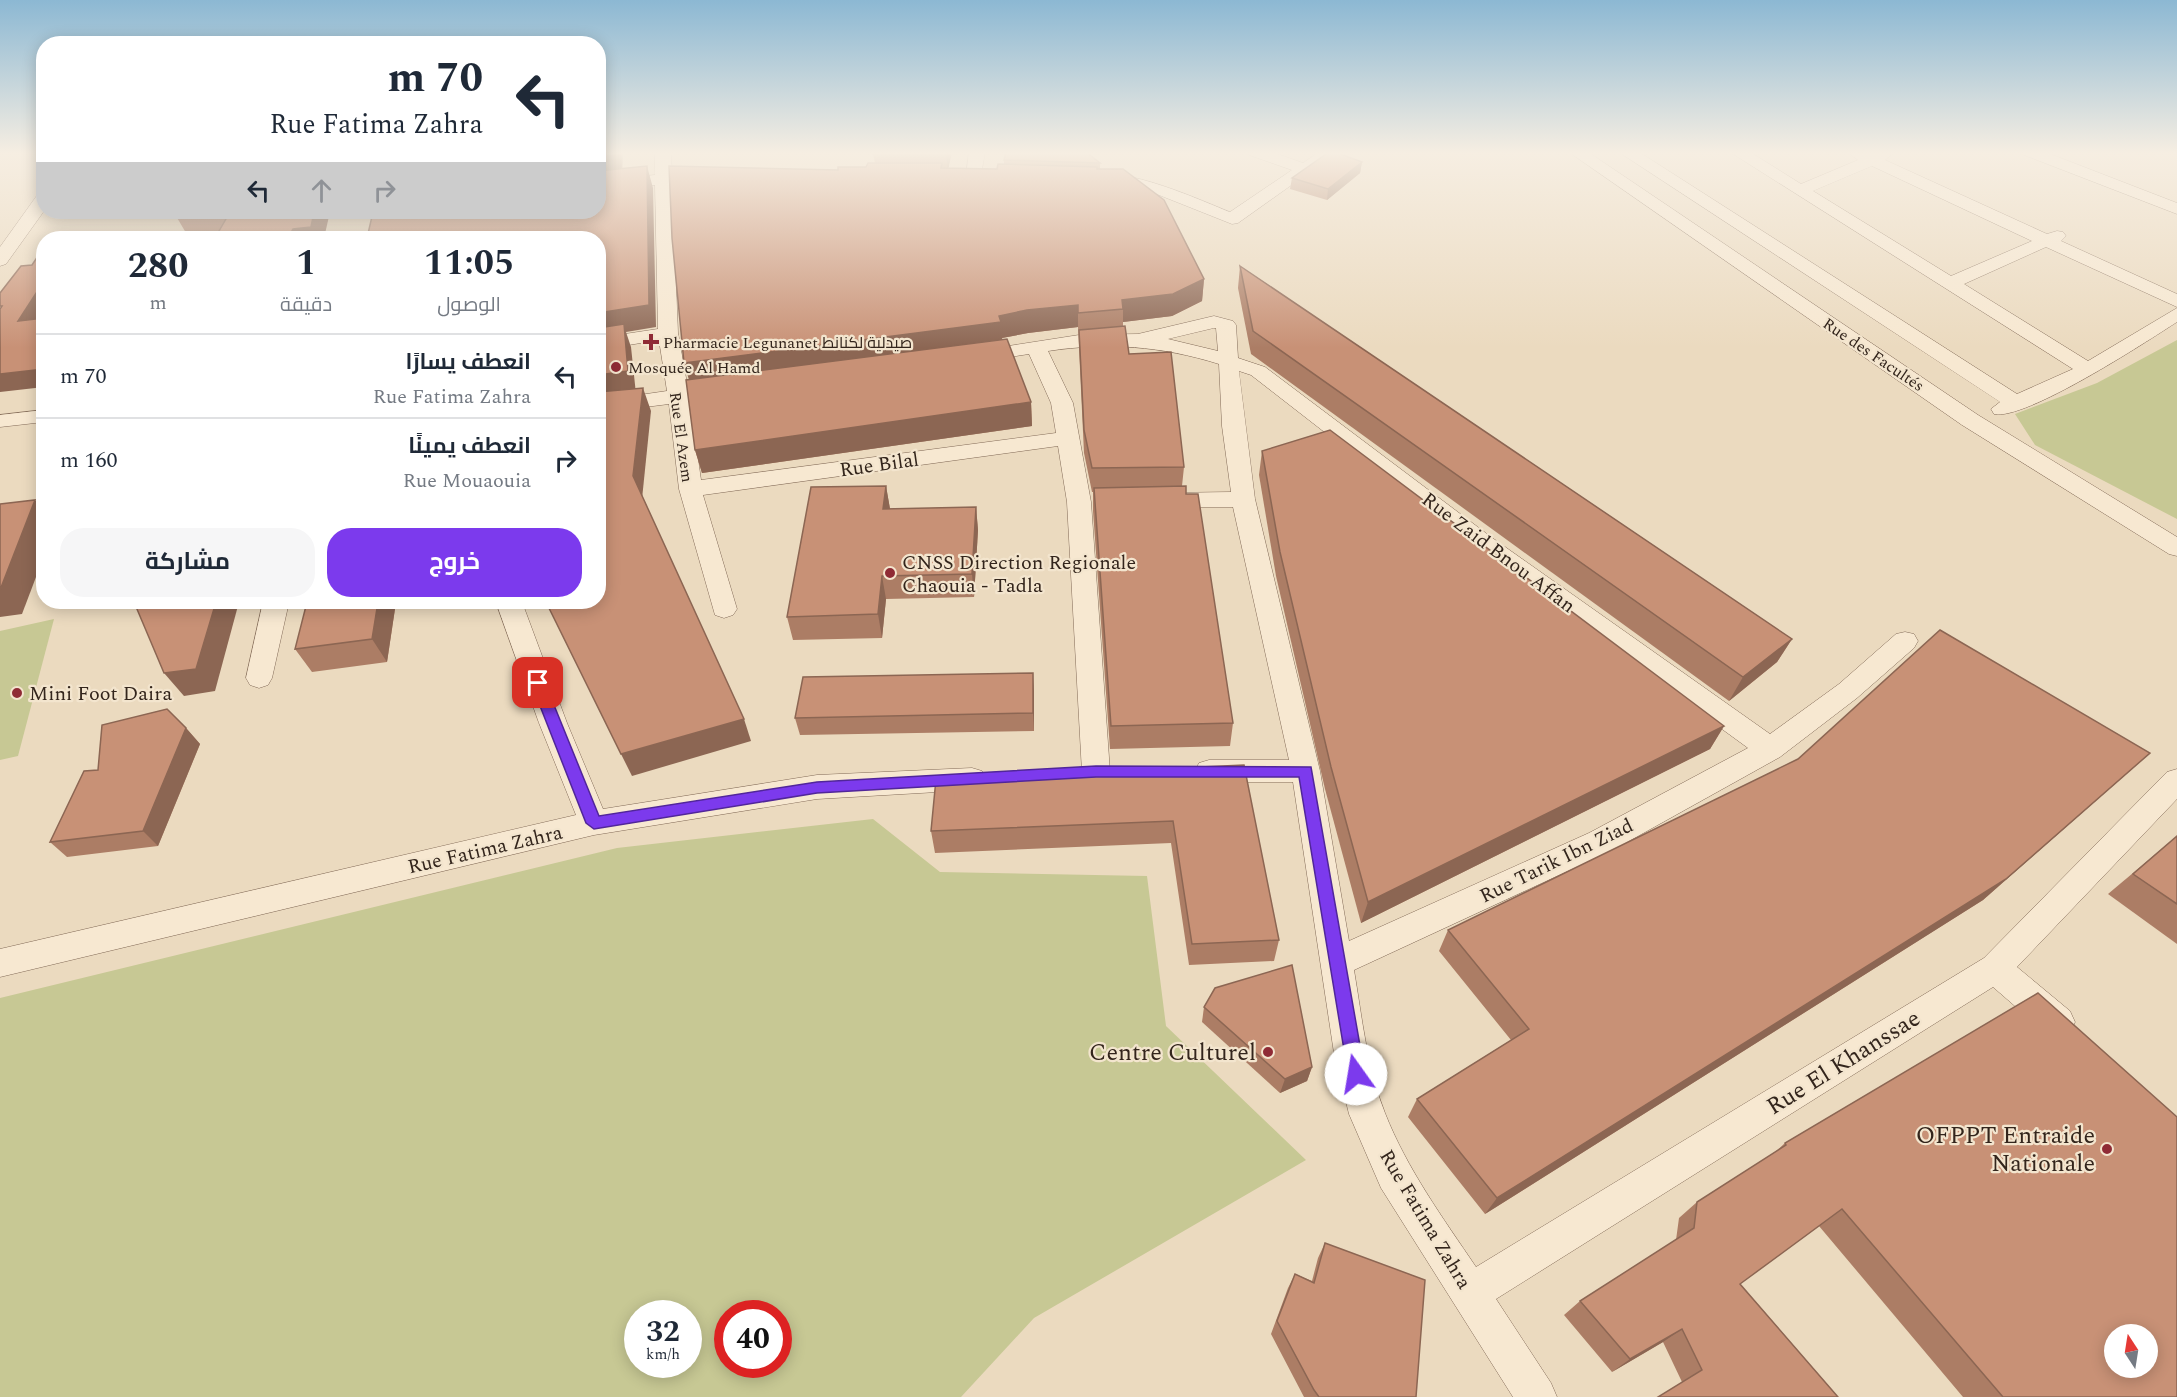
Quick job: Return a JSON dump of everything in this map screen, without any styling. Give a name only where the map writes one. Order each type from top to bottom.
[{"type":"street","points":[[0,260],[30,217]]},
{"type":"street","name":"Rue El Azem","points":[[664,217],[668,333],[676,396],[686,440],[690,489],[724,609]]},
{"type":"street","name":"Rue des Facultés","points":[[1673,217],[1970,420],[2177,548]]},
{"type":"street","points":[[1728,217],[2018,404]]},
{"type":"street","points":[[1844,217],[2088,370]]},
{"type":"street","points":[[2000,217],[2046,241],[2177,301]]},
{"type":"street","points":[[2028,217],[2167,277]]},
{"type":"street","points":[[1951,284],[2063,232]]},
{"type":"street","points":[[1970,420],[2018,404],[2088,370],[2177,314]]},
{"type":"street","name":"Rue Fatima Zahra","points":[[1138,340],[1222,322],[1226,325],[1243,498],[1305,771],[1351,1053],[1367,1114],[1394,1175],[1537,1397]]},
{"type":"street","points":[[606,343],[668,333]]},
{"type":"street","points":[[956,359],[1037,348],[1138,340]]},
{"type":"street","name":"Rue Zaid Bnou Affan","points":[[1138,340],[1228,360],[1258,371],[1483,543],[1770,749]]},
{"type":"street","points":[[1037,348],[1062,402],[1069,438],[1091,501],[1096,772]]},
{"type":"street","points":[[606,408],[746,387]]},
{"type":"street","points":[[0,422],[36,417]]},
{"type":"street","name":"Rue Bilal","points":[[690,489],[1069,438]]},
{"type":"street","points":[[1138,500],[1243,498]]},
{"type":"street","points":[[259,678],[274,609]]},
{"type":"street","points":[[511,609],[553,723],[594,823]]},
{"type":"street","name":"Rue Tarik Ibn Ziad","points":[[1337,962],[1600,842],[1770,749],[1848,691],[1905,641]]},
{"type":"street","points":[[1177,771],[1305,771]]},
{"type":"street","name":"Rue Fatima Zahra","points":[[0,963],[594,823],[817,788],[1003,777]]},
{"type":"street","name":"Rue El Khanssae","points":[[1470,1293],[1995,968],[2177,780]]},
{"type":"street","points":[[1995,968],[2082,1043]]},
{"type":"green space","points":[[2177,340],[2177,519],[2035,445],[2015,414],[2097,383]]},
{"type":"green space","name":"Mini Foot Daira","points":[[54,619],[18,756],[0,760],[0,631]]},
{"type":"green space","points":[[873,819],[940,872],[1147,876],[1166,1026],[1306,1160],[1034,1318],[961,1397],[0,1397],[0,998],[617,848]]},
{"type":"building","points":[[648,217],[649,305],[606,312],[606,231],[369,231],[371,219]]},
{"type":"building","points":[[671,217],[1173,217],[1204,279],[1173,294],[1122,300],[1123,309],[1078,313],[1078,305],[1027,310],[999,316],[1001,322],[684,363]]},
{"type":"building","points":[[226,219],[313,219],[311,227],[292,231],[219,231]]},
{"type":"building","points":[[36,259],[36,293],[18,321],[36,319],[36,370],[0,374],[0,309],[2,306],[0,306],[0,293],[21,266],[32,265]]},
{"type":"building","points":[[1240,266],[1792,639],[1743,677],[1253,331]]},
{"type":"building","points":[[624,324],[628,371],[606,374],[606,327]]},
{"type":"building","points":[[1125,326],[1129,354],[1171,352],[1184,467],[1092,468],[1084,430],[1079,330]]},
{"type":"building","points":[[1007,339],[1031,402],[695,450],[686,380]]},
{"type":"building","points":[[643,388],[633,476],[744,719],[621,754],[549,609],[606,609],[606,391]]},
{"type":"building","points":[[1330,430],[1724,726],[1368,902],[1331,767],[1280,552],[1262,451]]},
{"type":"building","name":"CNSS Direction Regionale Chaouia - Tadla","points":[[886,486],[883,509],[976,507],[972,574],[882,576],[878,614],[787,617],[811,487]]},
{"type":"building","points":[[1186,486],[1186,494],[1198,494],[1233,723],[1111,726],[1094,488]]},
{"type":"building","points":[[35,500],[0,590],[0,504]]},
{"type":"building","points":[[137,609],[214,609],[196,669],[164,673]]},
{"type":"building","points":[[305,609],[377,609],[372,639],[295,649]]},
{"type":"building","points":[[1940,630],[2150,753],[2006,879],[1497,1198],[1417,1099],[1529,1029],[1448,930],[1798,759]]},
{"type":"building","points":[[1033,673],[1033,713],[795,718],[803,677]]},
{"type":"building","points":[[167,709],[186,728],[143,831],[50,842],[84,771],[98,770],[102,725]]},
{"type":"building","points":[[1244,765],[1279,940],[1192,944],[1173,821],[931,831],[936,779]]},
{"type":"building","points":[[2177,836],[2177,904],[2133,874]]},
{"type":"building","name":"Centre Culturel","points":[[1292,965],[1312,1067],[1285,1079],[1204,1007],[1215,988]]},
{"type":"building","points":[[2038,993],[2177,1117],[2177,1397],[2003,1397],[1842,1209],[1740,1284],[1838,1397],[1658,1397],[1702,1370],[1682,1329],[1630,1359],[1580,1301],[1694,1228],[1697,1202],[1786,1145],[1785,1143]]},
{"type":"building","points":[[1325,1243],[1425,1280],[1416,1397],[1319,1397],[1314,1390],[1277,1321],[1295,1274],[1314,1283]]},
{"type":"place","name":"Pharmacie Legunanet صيدلية لكنانط","points":[[651,342]]},
{"type":"place","name":"Mosquée Al Hamd","points":[[616,367]]},
{"type":"place","name":"CNSS Direction Regionale Chaouia - Tadla","points":[[890,573]]},
{"type":"place","name":"Mini Foot Daira","points":[[17,693]]},
{"type":"place","name":"Centre Culturel","points":[[1268,1052]]},
{"type":"place","name":"OFPPT Entraide Nationale","points":[[2107,1149]]},
{"type":"route","points":[[538,683],[594,823],[817,788],[1096,772],[1305,771],[1356,1074]]}]
